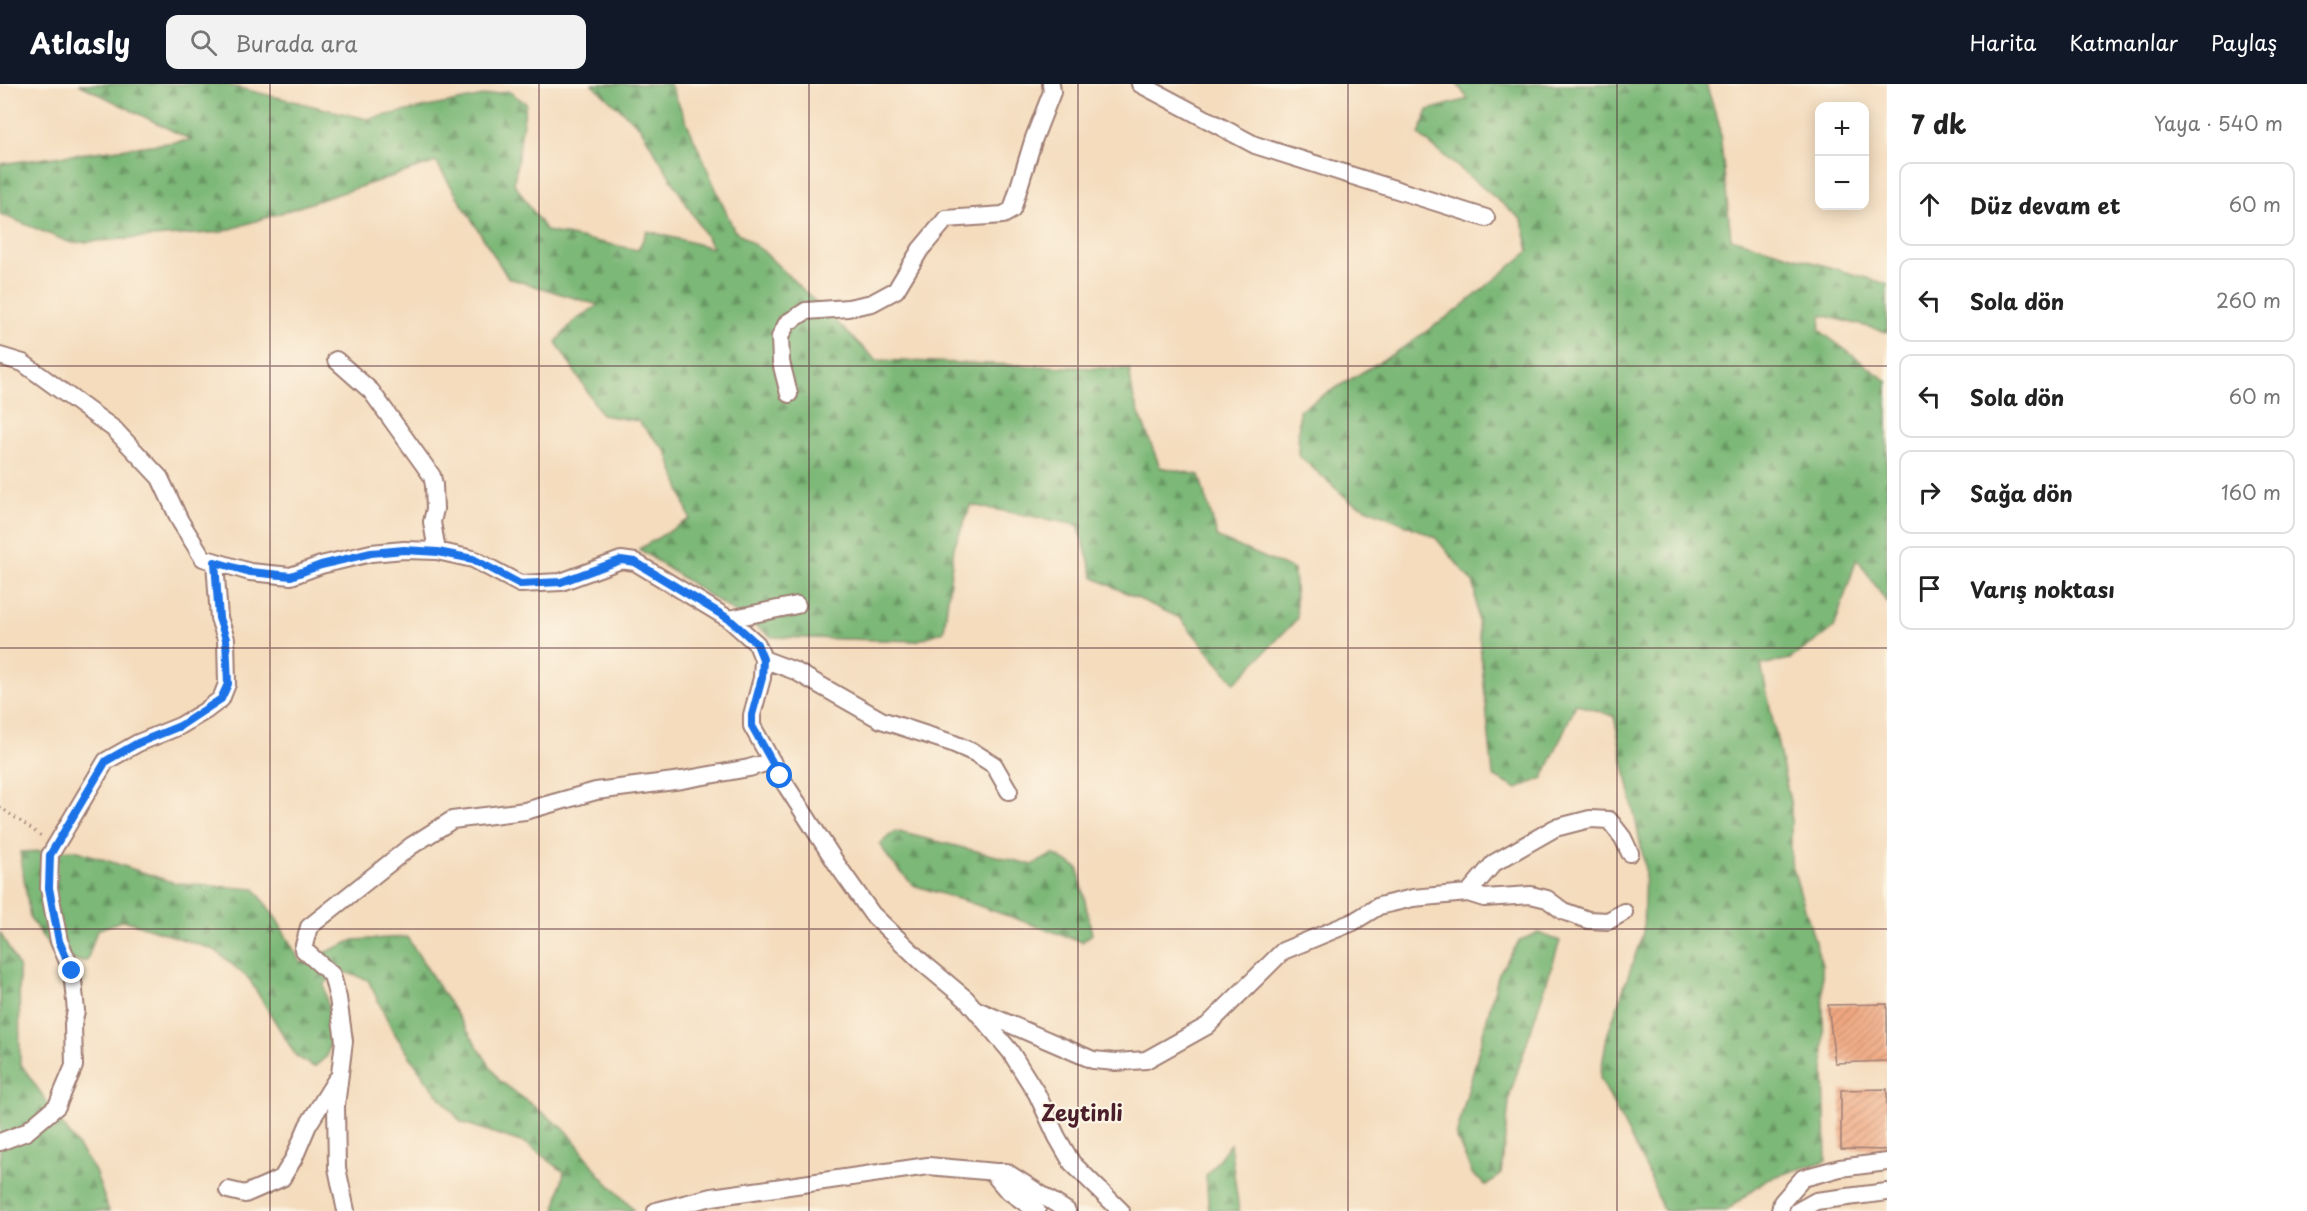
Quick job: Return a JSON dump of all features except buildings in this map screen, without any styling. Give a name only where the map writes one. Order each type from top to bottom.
[{"type":"street","points":[[789,393],[781,362],[780,337],[787,323],[806,311],[849,308],[872,303],[896,290],[920,250],[946,219],[1003,215],[1012,210],[1034,138],[1052,92],[1051,84]]},
{"type":"street","points":[[1140,84],[1255,145],[1486,218]]},
{"type":"street","points":[[0,356],[23,363],[114,429],[160,477],[180,521],[203,558],[250,572],[291,576],[321,565],[371,553],[404,550],[438,552],[473,559],[520,584],[561,582],[621,560],[635,562],[729,619],[757,644],[763,659],[762,678],[752,715],[752,726],[772,762],[838,866],[872,914],[974,1008],[1016,1060],[1037,1094],[1072,1163],[1120,1211]]},
{"type":"street","points":[[336,360],[371,391],[432,476],[435,509],[432,522],[438,552]]},
{"type":"street","points":[[0,1143],[26,1132],[57,1106],[74,1066],[72,1024],[76,1011],[72,971],[59,941],[49,888],[50,855],[106,761],[138,743],[180,726],[221,699],[228,684],[226,639],[219,618],[215,562]]},
{"type":"street","points":[[729,619],[797,605]]},
{"type":"street","points":[[763,659],[795,671],[882,720],[975,753],[993,765],[1009,791]]},
{"type":"street","points":[[346,1211],[337,1168],[336,1106],[344,1041],[332,975],[303,949],[309,927],[411,846],[452,820],[525,811],[596,791],[682,780],[772,762]]},
{"type":"street","points":[[1468,893],[1494,863],[1555,828],[1590,819],[1609,820],[1623,838],[1630,853]]},
{"type":"street","points":[[974,1008],[1093,1060],[1116,1062],[1146,1060],[1207,1026],[1283,951],[1353,922],[1379,906],[1413,898],[1468,893],[1484,898],[1531,895],[1546,899],[1563,911],[1588,920],[1608,921],[1624,912]]},
{"type":"street","points":[[228,1190],[245,1194],[282,1178],[294,1158],[308,1125],[340,1075]]},
{"type":"street","points":[[1780,1211],[1782,1202],[1803,1178],[1840,1168],[1887,1162]]},
{"type":"street","points":[[656,1211],[712,1197],[928,1166],[1006,1172],[1066,1211]]},
{"type":"street","points":[[996,1172],[996,1177],[1007,1190],[1037,1211]]},
{"type":"street","points":[[1798,1211],[1816,1202],[1887,1192]]},
{"type":"path","points":[[0,807],[55,846]]},
{"type":"green space","points":[[79,84],[223,84],[367,119],[508,91],[526,103],[514,183],[546,231],[638,250],[647,231],[713,248],[640,127],[592,84],[670,84],[734,230],[763,251],[876,360],[1129,369],[1134,400],[1160,467],[1199,475],[1218,538],[1294,570],[1297,619],[1235,683],[1180,618],[1094,578],[1078,525],[971,505],[954,547],[944,631],[916,641],[772,637],[639,549],[690,519],[667,452],[638,421],[602,415],[556,342],[573,322],[598,305],[508,278],[436,162],[222,232],[71,243],[0,214],[0,164],[191,140]]},
{"type":"green space","points":[[1457,84],[1706,84],[1719,124],[1731,238],[1887,284],[1887,332],[1822,315],[1819,330],[1887,381],[1887,603],[1857,558],[1834,628],[1790,659],[1761,665],[1791,806],[1791,862],[1822,965],[1826,1161],[1767,1179],[1726,1211],[1665,1211],[1662,1208],[1648,1172],[1600,1078],[1607,1036],[1643,933],[1645,866],[1614,716],[1576,704],[1543,778],[1517,789],[1493,776],[1474,584],[1435,537],[1350,501],[1298,455],[1299,410],[1398,351],[1460,308],[1529,251],[1522,220],[1419,135],[1428,110],[1468,99]]},
{"type":"green space","points":[[895,831],[1033,865],[1053,854],[1078,868],[1092,934],[1082,942],[913,885],[889,859],[880,844]]},
{"type":"green space","points":[[75,850],[175,883],[255,889],[277,920],[301,963],[354,940],[407,937],[499,1080],[567,1131],[601,1176],[635,1211],[555,1211],[564,1172],[527,1144],[461,1122],[426,1080],[393,1031],[368,980],[342,971],[324,984],[332,1032],[327,1056],[314,1067],[296,1056],[249,979],[215,950],[124,920],[97,930],[87,961],[58,960],[30,918],[20,852]]},
{"type":"green space","points":[[0,932],[19,968],[20,1063],[95,1171],[109,1211],[0,1211]]},
{"type":"green space","points":[[1538,933],[1560,941],[1510,1094],[1501,1174],[1486,1185],[1473,1175],[1456,1136],[1499,973],[1520,940]]},
{"type":"green space","points":[[1230,1144],[1239,1211],[1209,1211],[1206,1176]]},
{"type":"district","name":"Zeytinli","points":[[1082,1113]]},
{"type":"route","points":[[72,971],[59,941],[49,888],[50,855],[106,761],[138,743],[180,726],[221,699],[228,684],[226,639],[219,618],[215,562],[250,572],[291,576],[321,565],[371,553],[404,550],[438,552],[473,559],[520,584],[561,582],[621,560],[635,562],[729,619],[757,644],[763,659],[762,678],[752,715],[752,726],[780,776]]}]
